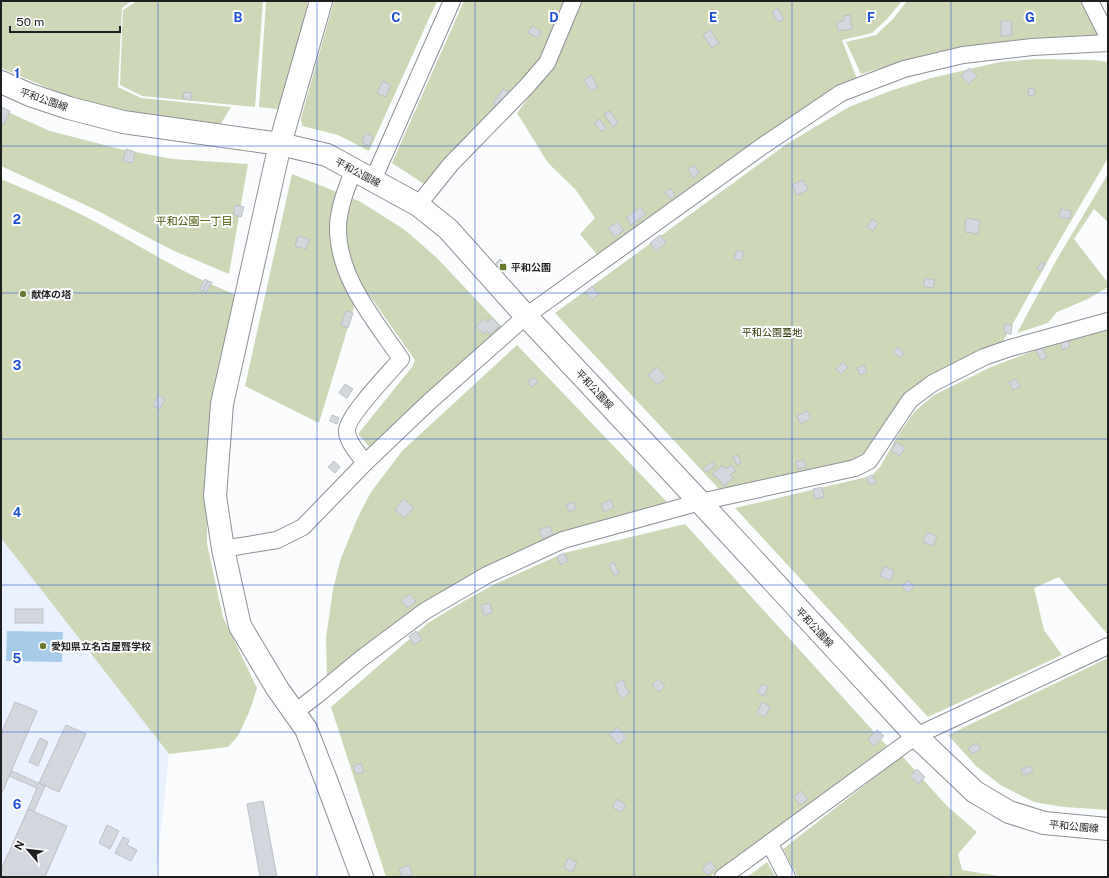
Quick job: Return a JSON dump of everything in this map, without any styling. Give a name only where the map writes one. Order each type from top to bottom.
[{"type":"street","points":[[321,1],[280,144],[222,404],[215,496],[222,549],[240,626],[277,688],[306,729],[362,877]]},
{"type":"street","points":[[373,180],[452,1]]},
{"type":"street","points":[[418,205],[451,164],[527,86],[547,63],[573,1]]},
{"type":"street","points":[[1090,1],[1108,37]]},
{"type":"street","points":[[222,549],[277,540],[303,527],[365,463],[429,402],[526,316],[764,145],[841,93],[904,69],[963,54],[1032,47],[1108,43]]},
{"type":"street","name":"平和公園線","points":[[1,82],[30,95],[63,106],[123,122],[280,144],[327,155],[418,205],[448,230],[916,736],[975,792],[1009,812],[1044,823],[1108,829]]},
{"type":"street","points":[[354,170],[343,199],[338,224],[339,248],[348,275],[364,304],[401,359],[353,415],[346,430],[348,438],[365,463]]},
{"type":"street","points":[[295,712],[362,658],[425,611],[487,575],[563,540],[700,502],[855,468],[869,461],[910,400],[932,383],[984,357],[1010,348],[1108,322]]},
{"type":"street","points":[[723,877],[916,736],[1108,646]]},
{"type":"street","points":[[770,844],[786,877]]},
{"type":"shaded area","name":"愛知県立名古屋聾学校","points":[[1,538],[169,754],[156,877],[1,877]]},
{"type":"green space","points":[[1,1],[132,1],[122,8],[118,87],[141,98],[231,107],[220,125],[121,111],[60,93],[1,68]]},
{"type":"green space","points":[[137,1],[263,1],[255,107],[142,96],[120,85],[123,10]]},
{"type":"green space","points":[[266,1],[308,1],[284,110],[259,107]]},
{"type":"green space","points":[[334,1],[437,1],[369,151],[338,135],[302,126],[301,118]]},
{"type":"green space","points":[[464,1],[568,1],[532,78],[424,184],[392,163]]},
{"type":"green space","points":[[579,1],[902,1],[887,19],[872,33],[842,40],[857,79],[598,256],[580,234],[595,218],[575,189],[548,163],[517,113],[544,76]]},
{"type":"green space","points":[[907,1],[1084,1],[1100,36],[909,60],[861,74],[846,42],[876,35],[893,19]]},
{"type":"green space","name":"平和公園墓地","points":[[1036,59],[1094,60],[1108,62],[1108,158],[1002,343],[909,395],[889,416],[868,449],[853,462],[720,490],[555,313],[788,143],[849,107],[890,91],[931,78],[1000,62]]},
{"type":"green space","points":[[1,109],[50,131],[124,150],[173,159],[248,164],[229,274],[172,250],[92,208],[1,166]]},
{"type":"green space","points":[[292,174],[359,201],[405,230],[437,258],[502,327],[424,395],[371,449],[358,434],[412,367],[415,360],[367,292],[355,304],[319,423],[245,386]]},
{"type":"green space","points":[[1108,174],[1108,222],[1094,209],[1074,239],[1108,283],[1108,287],[1088,299],[1057,312],[1048,323],[1017,333],[1057,259]]},
{"type":"green space","points":[[1,179],[56,202],[107,228],[180,269],[237,295],[207,491],[207,544],[223,617],[257,688],[250,710],[238,736],[228,747],[169,754],[1,538]]},
{"type":"green space","points":[[1108,330],[1108,635],[1059,577],[1034,588],[1044,630],[1062,655],[928,717],[735,508],[871,476],[880,467],[897,437],[915,411],[934,395],[991,367],[1041,348]]},
{"type":"green space","points":[[517,345],[670,505],[568,533],[327,677],[326,638],[333,589],[341,558],[358,517],[371,492],[402,451]]},
{"type":"green space","points":[[685,524],[887,746],[710,877],[386,877],[331,707],[428,623],[495,584],[564,553]]},
{"type":"green space","points":[[1108,658],[1108,810],[1064,807],[1034,802],[1002,786],[976,766],[948,735]]},
{"type":"green space","points":[[902,756],[947,806],[977,832],[958,854],[962,870],[1005,877],[798,877],[783,849]]},
{"type":"green space","points":[[767,862],[776,877],[747,877]]},
{"type":"water","points":[[7,631],[63,632],[62,662],[6,661]]},
{"type":"building","points":[[778,8],[784,19],[778,22],[772,12]]},
{"type":"building","points":[[850,15],[852,29],[838,31],[837,22],[844,21],[844,16]]},
{"type":"building","points":[[1001,21],[1011,21],[1012,35],[1001,36]]},
{"type":"building","points":[[532,26],[541,31],[538,38],[528,33]]},
{"type":"building","points":[[710,30],[719,43],[712,48],[703,35]]},
{"type":"building","points":[[969,68],[977,76],[969,84],[961,76]]},
{"type":"building","points":[[591,75],[598,87],[591,91],[584,80]]},
{"type":"building","points":[[383,81],[391,85],[386,97],[377,93]]},
{"type":"building","points":[[1029,88],[1035,90],[1034,96],[1028,95]]},
{"type":"building","points":[[503,89],[508,92],[510,90],[514,93],[500,108],[493,103]]},
{"type":"building","points":[[184,92],[192,93],[191,100],[183,98]]},
{"type":"building","points":[[1,107],[10,111],[4,124],[1,123]]},
{"type":"building","points":[[610,111],[618,123],[613,127],[604,114]]},
{"type":"building","points":[[599,119],[606,128],[602,132],[594,123]]},
{"type":"building","points":[[366,133],[373,137],[369,146],[362,142]]},
{"type":"building","points":[[126,149],[135,152],[133,163],[123,161]]},
{"type":"building","points":[[694,165],[699,173],[693,178],[688,169]]},
{"type":"building","points":[[803,180],[808,190],[797,195],[792,185]]},
{"type":"building","points":[[670,188],[675,195],[670,199],[665,192]]},
{"type":"building","points":[[235,205],[244,207],[241,217],[233,214]]},
{"type":"building","points":[[640,207],[646,214],[631,225],[626,218]]},
{"type":"building","points":[[1061,209],[1071,211],[1070,219],[1059,217]]},
{"type":"building","points":[[966,218],[980,220],[978,234],[965,232]]},
{"type":"building","points":[[872,219],[878,223],[873,231],[867,227]]},
{"type":"building","points":[[617,222],[624,230],[615,237],[608,228]]},
{"type":"building","points":[[660,235],[666,243],[656,251],[650,243]]},
{"type":"building","points":[[298,236],[309,239],[306,249],[295,246]]},
{"type":"building","points":[[737,250],[744,252],[741,261],[734,259]]},
{"type":"building","points":[[500,259],[507,267],[502,271],[496,263]]},
{"type":"building","points":[[1041,262],[1045,264],[1041,271],[1037,269]]},
{"type":"building","points":[[925,278],[935,280],[933,288],[923,286]]},
{"type":"building","points":[[205,279],[208,281],[203,291],[199,289]]},
{"type":"building","points":[[208,281],[212,282],[206,293],[203,291]]},
{"type":"building","points":[[592,286],[599,294],[592,300],[585,292]]},
{"type":"building","points":[[346,311],[353,313],[348,328],[341,325]]},
{"type":"building","points":[[492,318],[500,326],[490,334],[487,331],[483,334],[476,326],[485,319],[488,322]]},
{"type":"building","points":[[1005,324],[1012,325],[1011,334],[1004,333]]},
{"type":"building","points":[[1068,339],[1070,347],[1062,350],[1060,342]]},
{"type":"building","points":[[898,347],[904,353],[900,358],[893,352]]},
{"type":"building","points":[[1042,348],[1047,357],[1041,360],[1036,351]]},
{"type":"building","points":[[843,362],[848,367],[841,374],[836,369]]},
{"type":"building","points":[[864,365],[867,372],[860,375],[857,368]]},
{"type":"building","points":[[657,367],[666,377],[658,385],[648,375]]},
{"type":"building","points":[[534,377],[538,382],[532,387],[528,382]]},
{"type":"building","points":[[1016,379],[1020,387],[1013,390],[1009,382]]},
{"type":"building","points":[[345,384],[353,389],[347,398],[339,393]]},
{"type":"building","points":[[158,395],[165,399],[160,409],[153,406]]},
{"type":"building","points":[[807,411],[811,418],[801,424],[797,416]]},
{"type":"building","points":[[332,415],[339,418],[337,424],[330,421]]},
{"type":"building","points":[[896,442],[905,448],[900,456],[891,451]]},
{"type":"building","points":[[738,455],[741,463],[737,465],[733,457]]},
{"type":"building","points":[[804,460],[806,467],[798,469],[796,462]]},
{"type":"building","points":[[334,461],[340,467],[335,473],[328,467]]},
{"type":"building","points":[[713,462],[715,466],[706,472],[703,468]]},
{"type":"building","points":[[723,465],[726,469],[731,465],[736,471],[730,475],[733,478],[724,486],[716,476],[715,477],[712,474]]},
{"type":"building","points":[[872,475],[876,483],[870,485],[866,478]]},
{"type":"building","points":[[822,487],[824,497],[815,499],[813,489]]},
{"type":"building","points":[[403,499],[414,507],[405,518],[395,510]]},
{"type":"building","points":[[611,500],[614,507],[604,512],[601,504]]},
{"type":"building","points":[[574,502],[576,509],[569,512],[566,505]]},
{"type":"building","points":[[549,526],[553,534],[543,539],[539,530]]},
{"type":"building","points":[[927,532],[937,536],[933,546],[923,542]]},
{"type":"building","points":[[564,553],[568,561],[561,565],[557,557]]},
{"type":"building","points":[[614,562],[619,573],[614,575],[609,565]]},
{"type":"building","points":[[884,566],[894,571],[890,581],[880,576]]},
{"type":"building","points":[[909,580],[914,587],[907,593],[902,586]]},
{"type":"building","points":[[410,594],[416,602],[407,608],[401,600]]},
{"type":"building","points":[[490,603],[492,613],[484,615],[481,605]]},
{"type":"building","points":[[15,609],[43,609],[43,623],[15,623]]},
{"type":"building","points":[[416,631],[422,640],[414,645],[409,636]]},
{"type":"building","points":[[622,679],[625,684],[624,686],[630,692],[623,699],[616,691],[618,689],[615,685]]},
{"type":"building","points":[[658,679],[665,686],[659,692],[652,685]]},
{"type":"building","points":[[762,684],[768,687],[764,696],[757,692]]},
{"type":"building","points":[[15,702],[37,711],[1,795],[1,734]]},
{"type":"building","points":[[762,702],[770,707],[765,717],[757,713]]},
{"type":"building","points":[[66,725],[86,734],[59,792],[39,783]]},
{"type":"building","points":[[617,727],[627,737],[619,745],[609,735]]},
{"type":"building","points":[[877,730],[884,736],[874,746],[868,739]]},
{"type":"building","points":[[40,738],[48,742],[38,766],[29,762]]},
{"type":"building","points":[[977,743],[981,749],[972,754],[968,748]]},
{"type":"building","points":[[361,763],[364,772],[356,774],[353,766]]},
{"type":"building","points":[[1031,766],[1033,772],[1023,775],[1021,769]]},
{"type":"building","points":[[917,769],[925,777],[918,784],[910,776]]},
{"type":"building","points":[[12,771],[45,786],[34,811],[28,809],[37,788],[9,776]]},
{"type":"building","points":[[801,791],[808,799],[800,805],[794,797]]},
{"type":"building","points":[[617,799],[626,805],[621,812],[612,807]]},
{"type":"building","points":[[263,801],[277,877],[260,877],[247,804]]},
{"type":"building","points":[[28,809],[67,826],[45,877],[1,877],[1,870]]},
{"type":"building","points":[[107,825],[119,831],[110,849],[99,843]]},
{"type":"building","points":[[123,837],[129,840],[127,845],[137,850],[131,861],[115,853]]},
{"type":"building","points":[[568,858],[577,862],[572,872],[564,868]]},
{"type":"building","points":[[710,861],[716,868],[707,875],[702,869]]},
{"type":"building","points":[[409,865],[413,874],[407,877],[402,877],[399,869]]},
{"type":"place","name":"平和公園","points":[[503,267]]},
{"type":"place","name":"献体の塔","points":[[23,294]]},
{"type":"place","name":"愛知県立名古屋聾学校","points":[[43,646]]},
{"type":"district","name":"平和公園一丁目","points":[[194,221]]}]
